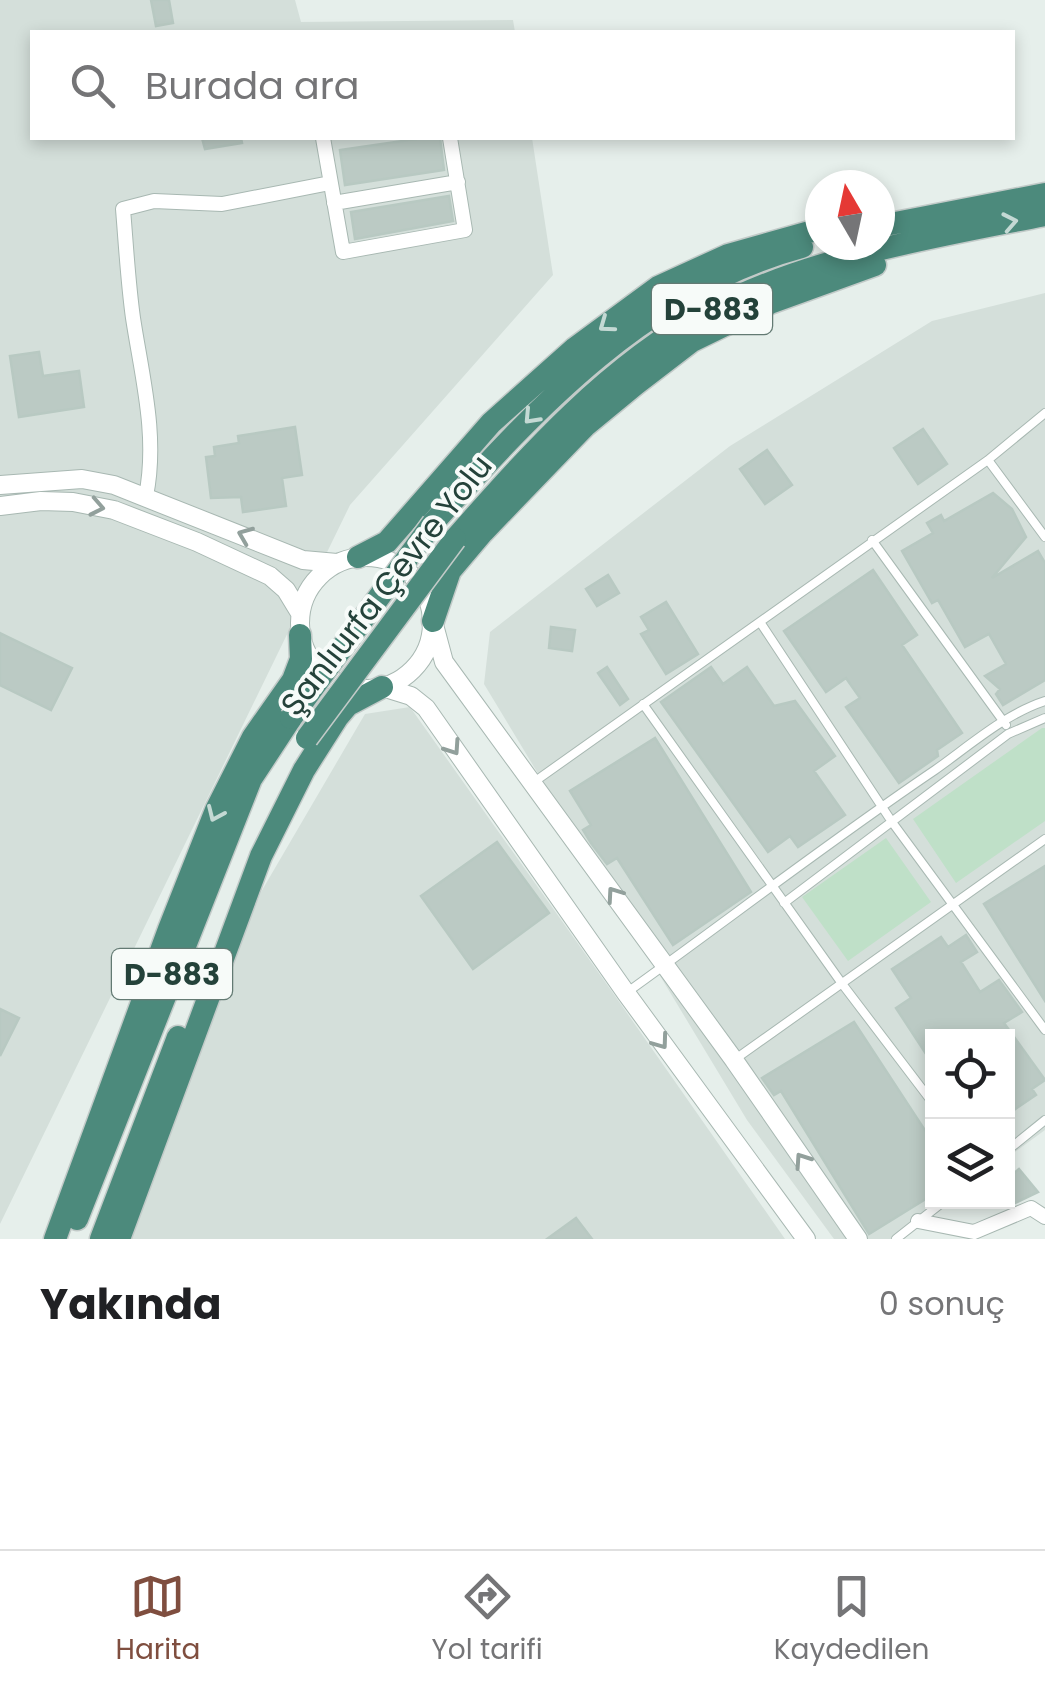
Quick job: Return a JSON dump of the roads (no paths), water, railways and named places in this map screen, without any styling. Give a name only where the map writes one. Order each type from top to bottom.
[{"type":"highway","name":"Şanlıurfa Çevre Yolu","points":[[101,1239],[244,860],[266,812],[307,738],[455,538],[513,472],[575,411],[654,347],[710,310],[808,271],[1045,194]]},
{"type":"highway","name":"Şanlıurfa Çevre Yolu","points":[[895,225],[1045,216]]},
{"type":"highway","points":[[895,217],[954,222]]},
{"type":"highway","points":[[434,621],[450,570],[496,517],[585,426],[692,341],[770,303],[858,272],[954,222]]},
{"type":"highway","points":[[347,560],[387,542],[491,423],[575,348],[658,287],[728,255],[805,232]]},
{"type":"highway","name":"Şanlıurfa Çevre Yolu","points":[[70,1239],[251,779],[433,524],[541,405],[620,338],[668,304],[729,274],[805,247]]},
{"type":"highway","points":[[55,1239],[216,810],[253,736],[293,680],[300,659],[300,624]]},
{"type":"highway","points":[[118,1239],[261,856],[304,770],[337,718],[348,705],[382,688]]},
{"type":"street","points":[[322,140],[343,252],[465,230],[450,140]]},
{"type":"street","points":[[334,204],[458,182]]},
{"type":"street","points":[[146,496],[152,466],[150,421],[132,313],[123,209],[154,201],[222,204],[330,183]]},
{"type":"street","points":[[0,485],[82,479],[146,496],[303,560],[379,557],[409,572],[429,599],[444,662],[734,1060],[858,1239]]},
{"type":"street","points":[[0,506],[72,502],[114,510],[270,576],[286,590],[308,655],[330,678],[360,689],[382,688],[411,696],[426,708],[626,993],[806,1239]]},
{"type":"street","points":[[300,624],[307,592],[320,575],[347,560]]},
{"type":"street","points":[[382,688],[403,678],[420,663],[430,643],[434,621]]},
{"type":"street","points":[[918,1221],[977,1237],[1031,1208],[1045,1217]]},
{"type":"lane","points":[[534,782],[988,460],[1045,413]]},
{"type":"lane","points":[[988,460],[1045,537]]},
{"type":"lane","points":[[872,540],[1004,723],[1014,731]]},
{"type":"lane","points":[[760,622],[892,822],[1045,1030]]},
{"type":"lane","points":[[626,993],[883,806],[1030,706],[1045,702]]},
{"type":"lane","points":[[643,704],[843,985],[925,1093]]},
{"type":"lane","points":[[784,903],[1014,731],[1045,718]]},
{"type":"lane","points":[[734,1060],[1045,839]]},
{"type":"lane","points":[[1015,1144],[1045,1120]]},
{"type":"lane","points":[[896,1239],[934,1209]]}]
